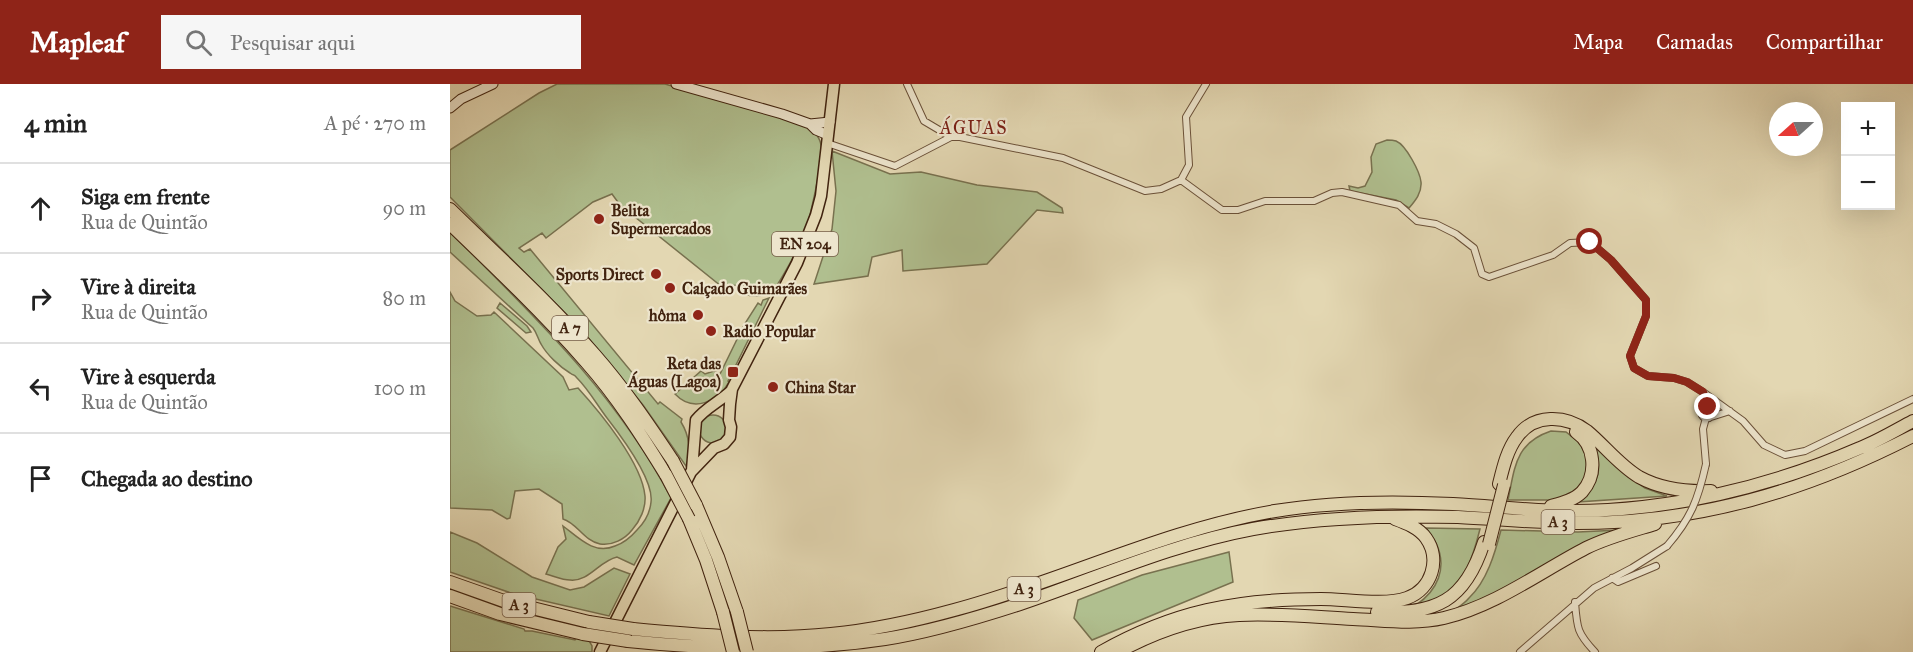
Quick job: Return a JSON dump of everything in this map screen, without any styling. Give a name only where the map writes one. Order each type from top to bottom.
[{"type":"highway","name":"A 7","points":[[450,209],[546,302],[596,356],[644,416],[673,461],[696,506],[718,557],[737,612],[747,652]]},
{"type":"highway","name":"A 7","points":[[450,224],[536,308],[588,364],[633,423],[666,475],[706,560],[733,652]]},
{"type":"highway","points":[[1374,620],[1432,614],[1458,600],[1475,579],[1502,485],[1507,457],[1517,436],[1534,423],[1553,418],[1568,420],[1576,424],[1587,431],[1624,467],[1654,484],[1666,488],[1695,491],[1727,491]]},
{"type":"highway","name":"A 3","points":[[631,635],[829,634],[886,626],[1015,592],[1152,542],[1218,523],[1276,511],[1328,504],[1392,502],[1533,510],[1619,509],[1681,502],[1816,466],[1864,447],[1913,421]]},
{"type":"highway","points":[[1502,485],[1514,455],[1528,434],[1547,425],[1563,426],[1580,434],[1588,445],[1592,457],[1593,470],[1589,482],[1574,498],[1533,510]]},
{"type":"highway","name":"A 3","points":[[450,596],[500,614],[690,647],[765,649],[830,645],[888,638],[956,623],[1019,604],[1156,554],[1220,536],[1304,521],[1388,516],[1576,523],[1622,522],[1685,515],[1737,505],[1811,482],[1869,459],[1913,436]]},
{"type":"highway","points":[[1118,652],[1172,628],[1237,615],[1411,621],[1442,618],[1472,610],[1588,547],[1626,532],[1685,515]]},
{"type":"highway","points":[[1101,652],[1129,636],[1164,622],[1242,602],[1275,599],[1390,601],[1410,597],[1419,592],[1429,580],[1434,558],[1425,537],[1417,529],[1388,516]]},
{"type":"highway","points":[[1187,615],[1220,609],[1261,607],[1391,612],[1421,610],[1443,602],[1458,592],[1469,578],[1486,543]]},
{"type":"highway","name":"A 3","points":[[450,582],[586,628]]},
{"type":"main road","name":"EN 204","points":[[732,390],[810,234],[821,196],[834,84]]},
{"type":"main road","points":[[691,472],[696,420],[732,390]]},
{"type":"main road","points":[[600,652],[691,472],[714,448],[724,444],[730,437],[732,390]]},
{"type":"main road","points":[[707,411],[722,412],[729,420]]},
{"type":"main road","points":[[695,436],[704,446],[714,448]]},
{"type":"street","points":[[450,108],[468,95],[494,84]]},
{"type":"street","points":[[676,84],[810,124],[828,139],[895,166],[951,137],[960,137],[1063,158],[1145,191],[1161,189],[1181,180],[1189,165],[1186,117],[1206,84]]},
{"type":"street","points":[[907,84],[924,121],[951,137]]},
{"type":"street","points":[[810,124],[830,122]]},
{"type":"street","points":[[1181,180],[1222,210],[1238,210],[1265,201],[1314,201],[1342,192],[1399,205],[1417,221],[1436,224],[1456,234],[1474,249],[1482,274],[1489,278],[1553,255],[1570,243],[1590,242],[1611,260],[1646,300],[1646,316],[1630,356],[1634,368],[1648,376],[1674,378],[1687,382],[1743,421],[1764,445],[1785,455],[1805,451],[1913,399]]},
{"type":"street","points":[[1703,392],[1708,407],[1702,411],[1703,417],[1708,418],[1730,411]]},
{"type":"street","points":[[1520,652],[1575,602],[1594,588],[1667,546],[1684,525],[1700,494],[1706,464],[1703,429],[1708,418]]},
{"type":"street","points":[[1612,578],[1618,582],[1656,566]]},
{"type":"street","points":[[1575,602],[1577,625],[1582,638],[1595,652]]},
{"type":"green space","points":[[557,84],[665,84],[799,123],[813,131],[820,141],[818,176],[804,236],[780,280],[768,294],[760,296],[744,294],[743,285],[721,286],[620,205],[612,194],[593,202],[546,238],[542,233],[519,248],[524,252],[530,249],[658,404],[660,402],[682,419],[689,444],[686,466],[643,405],[581,329],[450,197],[450,150]]},
{"type":"green space","points":[[1387,140],[1396,141],[1404,148],[1412,159],[1420,178],[1419,193],[1409,208],[1396,200],[1350,191],[1349,186],[1358,188],[1365,186],[1372,172],[1371,157],[1376,144]]},
{"type":"green space","points":[[832,151],[890,174],[921,172],[977,185],[1037,192],[1062,208],[1063,213],[1037,210],[987,264],[903,271],[902,250],[872,257],[868,276],[814,284],[832,229],[836,191]]},
{"type":"green space","points":[[450,232],[542,325],[599,390],[649,460],[671,498],[634,565],[617,557],[577,580],[546,574],[558,547],[566,539],[563,526],[594,547],[615,546],[630,537],[640,527],[648,514],[651,493],[635,458],[585,387],[550,356],[533,328],[450,252]]},
{"type":"green space","points":[[450,292],[455,301],[477,316],[491,315],[494,312],[563,377],[569,390],[578,388],[619,439],[636,469],[645,496],[645,505],[640,518],[626,536],[609,544],[594,542],[563,519],[562,504],[539,489],[515,491],[510,518],[507,519],[492,510],[450,508]]},
{"type":"green space","points":[[769,298],[724,389],[712,400],[697,404],[682,400],[675,394],[701,371],[705,374],[714,371],[720,374],[744,325],[758,303],[761,305],[763,300]]},
{"type":"green space","points":[[500,303],[531,332],[526,333],[497,308]]},
{"type":"green space","points":[[713,415],[723,419],[727,429],[723,439],[713,443],[703,439],[699,429],[703,419]]},
{"type":"green space","points":[[1551,431],[1566,432],[1580,443],[1588,460],[1585,479],[1573,493],[1557,500],[1508,500],[1515,467],[1523,449],[1539,436]]},
{"type":"green space","points":[[1593,441],[1628,476],[1645,488],[1667,496],[1577,502],[1591,489],[1598,475],[1598,459]]},
{"type":"green space","points":[[1426,528],[1480,529],[1470,561],[1460,580],[1445,595],[1416,605],[1435,586],[1440,570],[1441,561],[1436,543]]},
{"type":"green space","points":[[1501,530],[1578,532],[1620,530],[1473,605],[1451,613],[1467,600],[1481,583],[1493,557]]},
{"type":"green space","points":[[450,532],[477,543],[532,577],[570,590],[584,587],[614,568],[630,574],[609,616],[514,594],[450,572]]},
{"type":"green space","points":[[1229,552],[1233,582],[1092,640],[1074,618],[1078,600],[1142,575]]},
{"type":"green space","points":[[450,606],[525,631],[575,640],[576,638],[588,639],[592,652],[450,652]]},
{"type":"place","name":"Belita Supermercados","points":[[599,219]]},
{"type":"place","name":"Sports Direct","points":[[656,274]]},
{"type":"place","name":"Calçado Guimarães","points":[[670,288]]},
{"type":"place","name":"hôma","points":[[698,315]]},
{"type":"place","name":"Radio Popular","points":[[711,331]]},
{"type":"place","name":"Reta das Águas (Lagoa)","points":[[733,372]]},
{"type":"place","name":"China Star","points":[[773,387]]},
{"type":"district","name":"ÁGUAS","points":[[974,128]]},
{"type":"route","points":[[1590,242],[1611,260],[1646,300],[1646,316],[1630,356],[1634,368],[1648,376],[1674,378],[1687,382],[1703,392],[1708,407]]}]
